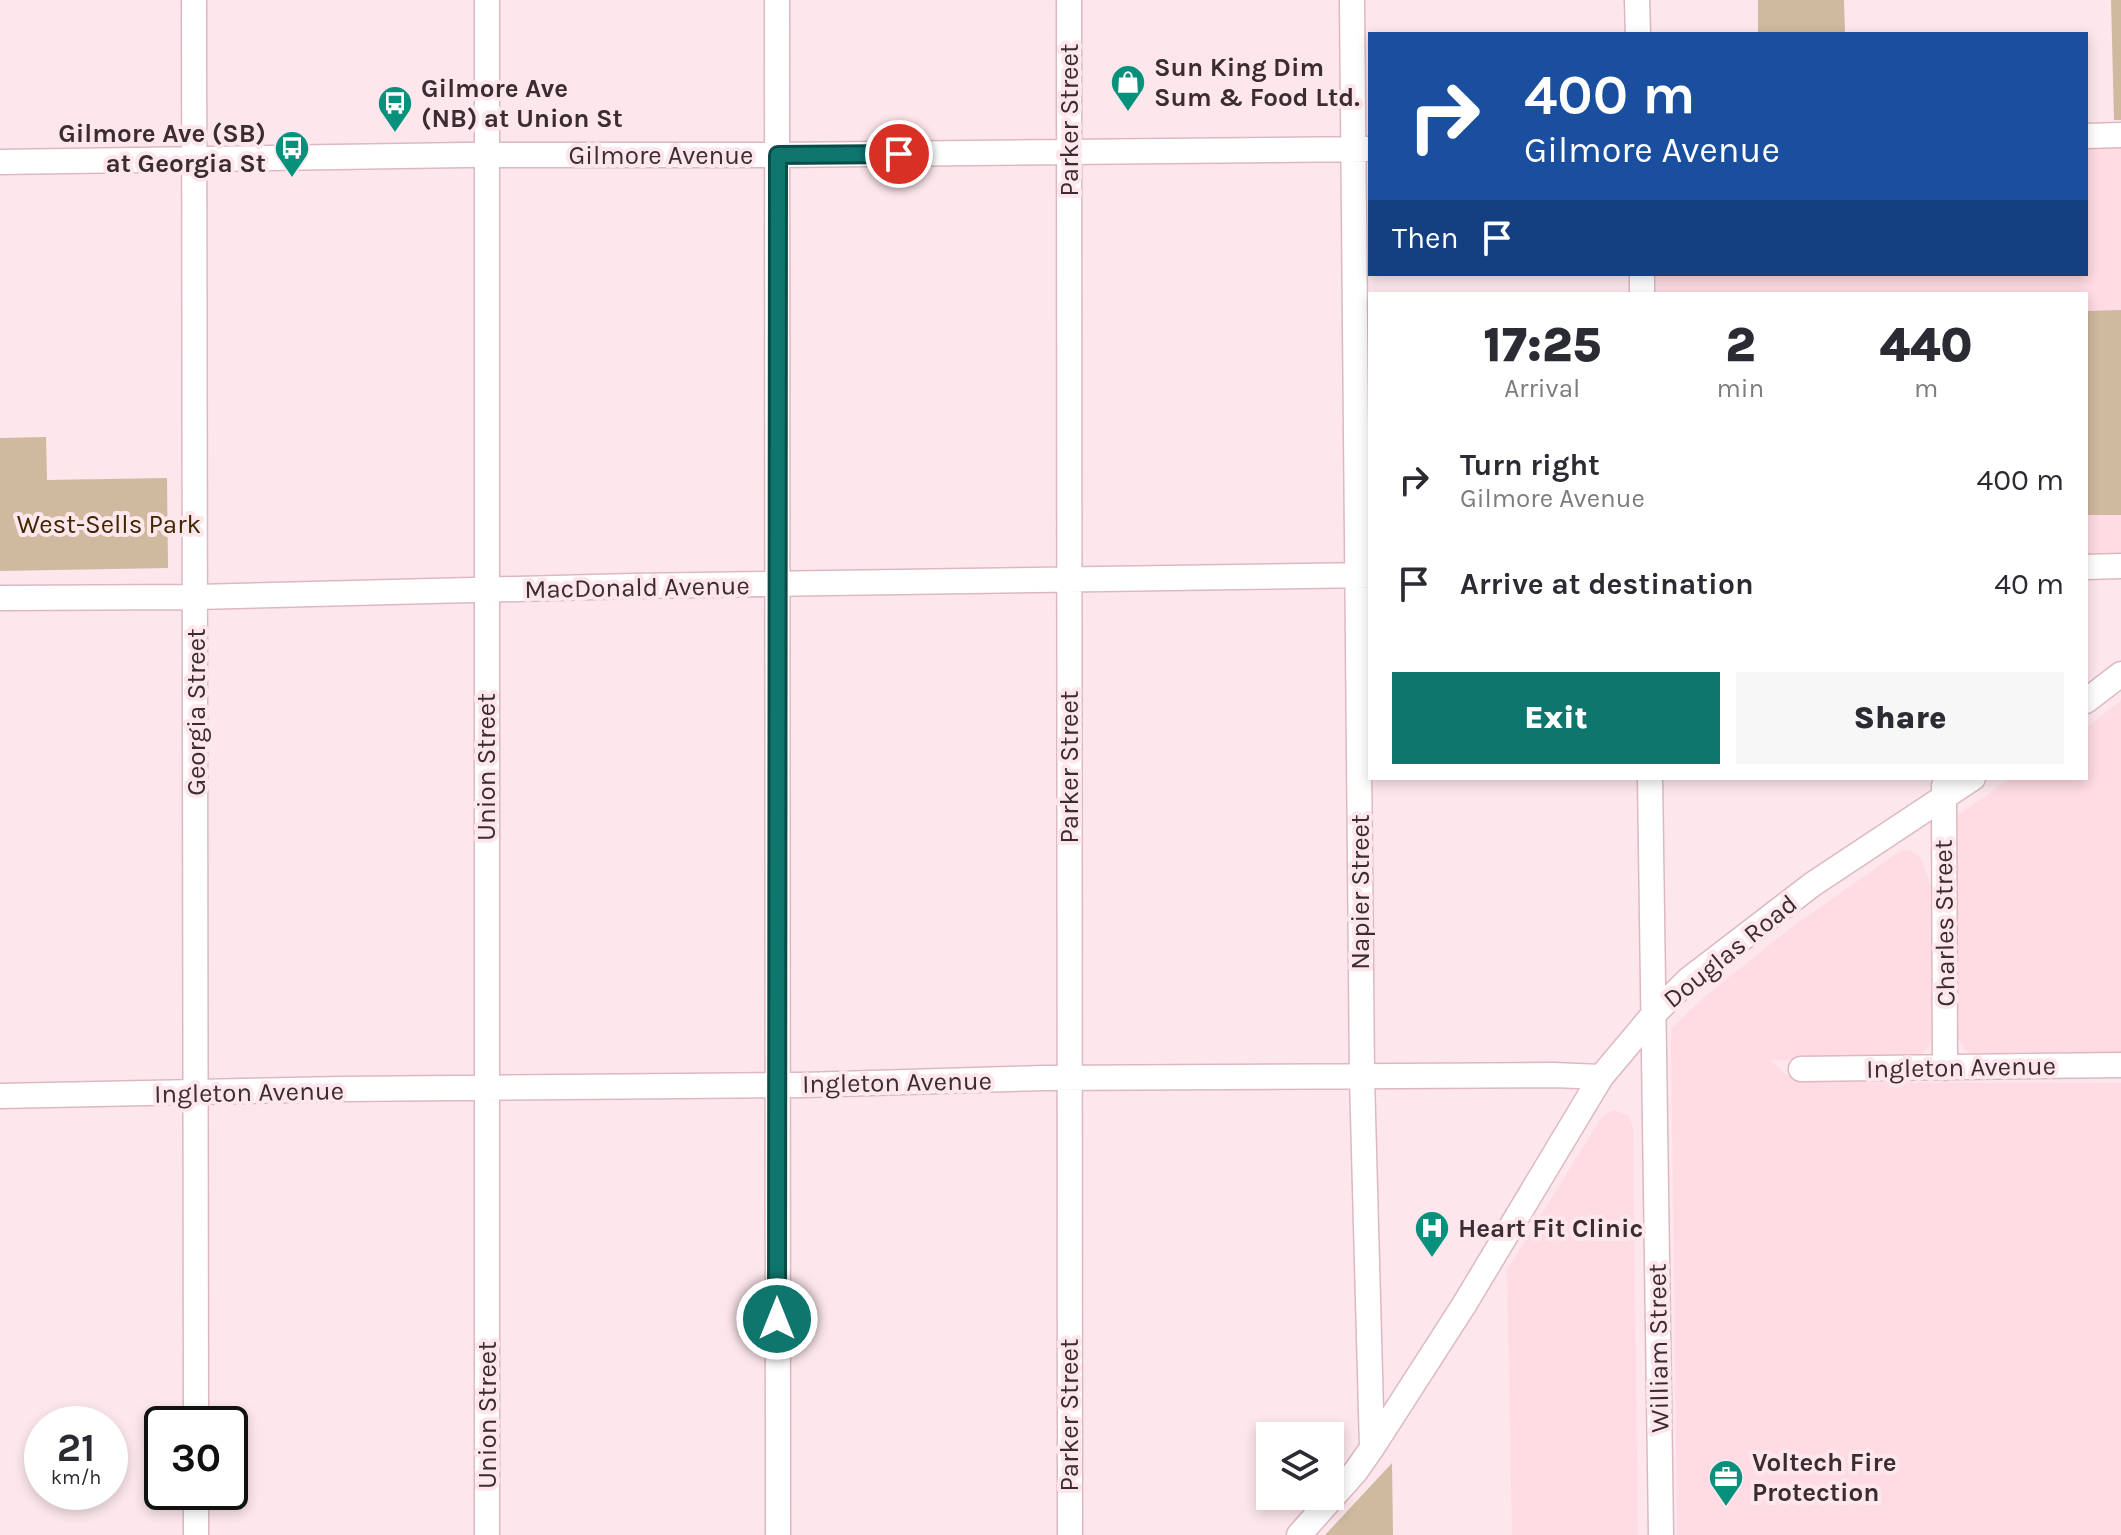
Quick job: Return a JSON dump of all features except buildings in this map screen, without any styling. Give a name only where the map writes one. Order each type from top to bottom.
[{"type":"street","name":"Georgia Street","points":[[194,0],[196,1406]]},
{"type":"street","name":"Union Street","points":[[487,0],[487,1535]]},
{"type":"street","points":[[777,0],[778,1535]]},
{"type":"street","name":"Parker Street","points":[[1069,0],[1070,1535]]},
{"type":"street","name":"Napier Street","points":[[1352,0],[1361,149],[1364,576],[1362,1077],[1372,1448]]},
{"type":"street","points":[[1637,0],[1638,32]]},
{"type":"street","points":[[2088,136],[2121,135]]},
{"type":"street","name":"Gilmore Avenue","points":[[0,162],[1361,149]]},
{"type":"street","points":[[2088,567],[2121,566]]},
{"type":"street","name":"MacDonald Avenue","points":[[0,598],[1364,576]]},
{"type":"street","points":[[2088,699],[2121,674]]},
{"type":"street","name":"William Street","points":[[1650,780],[1661,1535]]},
{"type":"street","name":"Douglas Road","points":[[1299,1535],[1356,1471],[1372,1448],[1464,1305],[1601,1077],[1653,1015],[1688,980],[1813,884],[1944,788],[1967,780]]},
{"type":"street","name":"Charles Street","points":[[1944,788],[1945,1068]]},
{"type":"street","name":"Ingleton Avenue","points":[[1801,1069],[2121,1065]]},
{"type":"street","name":"Ingleton Avenue","points":[[0,1096],[1068,1079],[1601,1077]]},
{"type":"street","points":[[196,1510],[196,1535]]},
{"type":"shaded area","points":[[2121,147],[2121,556],[2088,557],[2088,292],[1653,292],[1653,276],[2088,276],[2088,148]]},
{"type":"shaded area","points":[[2121,700],[2121,1052],[1971,1053],[1964,1049],[1955,1031],[1950,891],[1956,867],[1958,815],[2008,780],[2088,780],[2088,726]]},
{"type":"shaded area","points":[[1910,850],[1922,859],[1931,887],[1933,1037],[1928,1048],[1912,1061],[1770,1060],[1795,1082],[2121,1083],[2121,1535],[1677,1535],[1671,1029],[1703,998],[1792,927],[1900,851]]},
{"type":"shaded area","points":[[1613,1110],[1628,1115],[1633,1127],[1638,1535],[1512,1535],[1507,1270],[1601,1118]]},
{"type":"green space","points":[[1758,0],[1844,0],[1845,32],[1758,32]]},
{"type":"green space","points":[[2111,0],[2121,0],[2121,120],[2114,120]]},
{"type":"green space","points":[[2121,310],[2121,515],[2088,515],[2088,311]]},
{"type":"green space","name":"West-Sells Park","points":[[46,437],[47,480],[167,478],[168,568],[0,571],[0,438]]},
{"type":"green space","points":[[1392,1463],[1393,1535],[1325,1535]]},
{"type":"place","name":"Sun King Dim Sum & Food Ltd.","points":[[1128,113]]},
{"type":"place","name":"Gilmore Ave (NB) at Union St","points":[[395,134]]},
{"type":"place","name":"Gilmore Ave (SB) at Georgia St","points":[[292,179]]},
{"type":"place","name":"Heart Fit Clinic","points":[[1432,1259]]},
{"type":"place","name":"Voltech Fire Protection","points":[[1726,1508]]},
{"type":"route","points":[[777,1319],[778,155],[899,154]]}]
